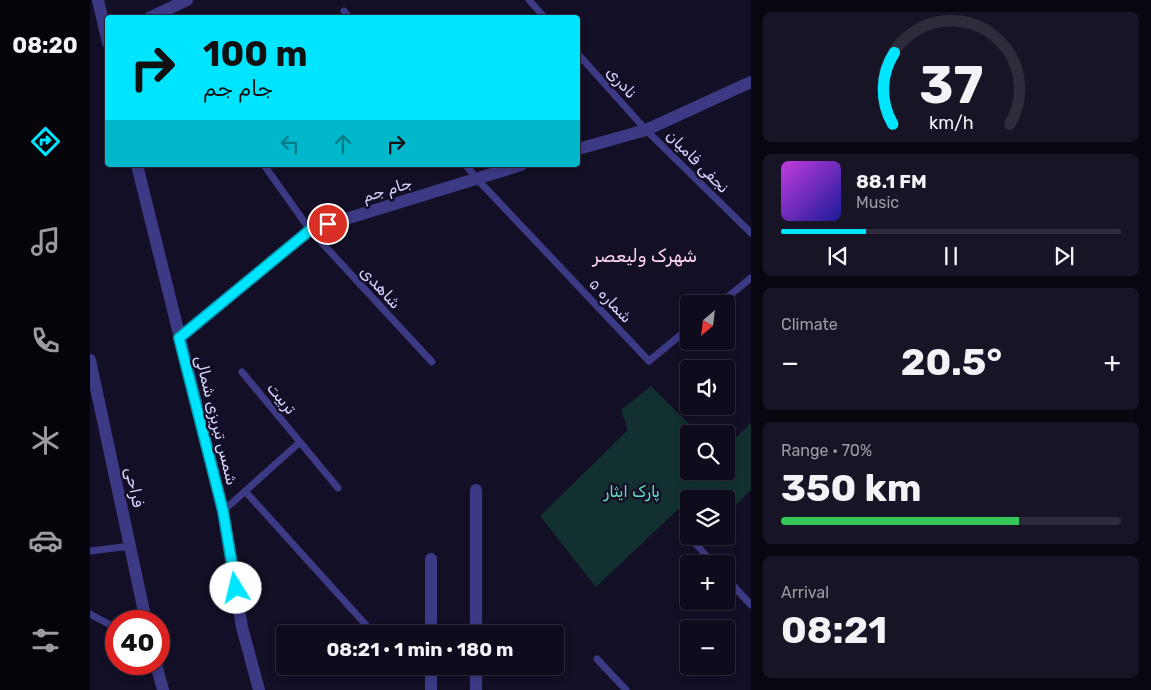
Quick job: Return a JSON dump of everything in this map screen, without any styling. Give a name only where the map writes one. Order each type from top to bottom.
[{"type":"street","points":[[98,0],[105,30]]},
{"type":"street","points":[[155,15],[187,0]]},
{"type":"street","points":[[580,148],[646,130],[751,82]]},
{"type":"street","name":"شمس تبریزی شمالی","points":[[137,167],[223,511],[242,627],[259,690]]},
{"type":"street","name":"جام جم","points":[[179,338],[310,230],[514,167]]},
{"type":"street","name":"فراحی","points":[[90,360],[144,610]]},
{"type":"street","points":[[476,490],[476,625]]},
{"type":"street","points":[[431,625],[432,559]]},
{"type":"street","points":[[159,675],[163,690]]},
{"type":"street","points":[[431,675],[431,690]]},
{"type":"street","points":[[476,675],[476,690]]},
{"type":"lane","points":[[529,0],[542,15]]},
{"type":"lane","name":"نادری","points":[[580,56],[646,130]]},
{"type":"lane","name":"نجفی فامیان","points":[[646,130],[751,233]]},
{"type":"lane","name":"شاهدی","points":[[265,167],[310,230],[432,362]]},
{"type":"lane","points":[[468,167],[476,178]]},
{"type":"lane","name":"شماره ۵","points":[[476,178],[649,361],[680,335]]},
{"type":"lane","points":[[730,295],[751,278]]},
{"type":"lane","name":"تربیت","points":[[242,372],[338,488]]},
{"type":"lane","points":[[223,511],[300,442]]},
{"type":"lane","points":[[245,491],[366,625]]},
{"type":"lane","points":[[696,545],[706,555]]},
{"type":"lane","points":[[90,551],[131,546]]},
{"type":"lane","points":[[735,588],[751,605]]},
{"type":"lane","points":[[90,614],[105,622]]},
{"type":"lane","points":[[597,659],[626,690]]},
{"type":"green space","name":"پارک ایثار","points":[[651,386],[690,425],[680,425],[680,480],[735,480],[735,438],[751,423],[751,490],[735,506],[735,490],[680,490],[680,508],[596,587],[540,516],[628,430],[621,410]]},
{"type":"district","name":"شهرک ولیعصر","points":[[645,256]]},
{"type":"route","points":[[236,588],[223,511],[179,338],[310,230],[328,224]]}]
